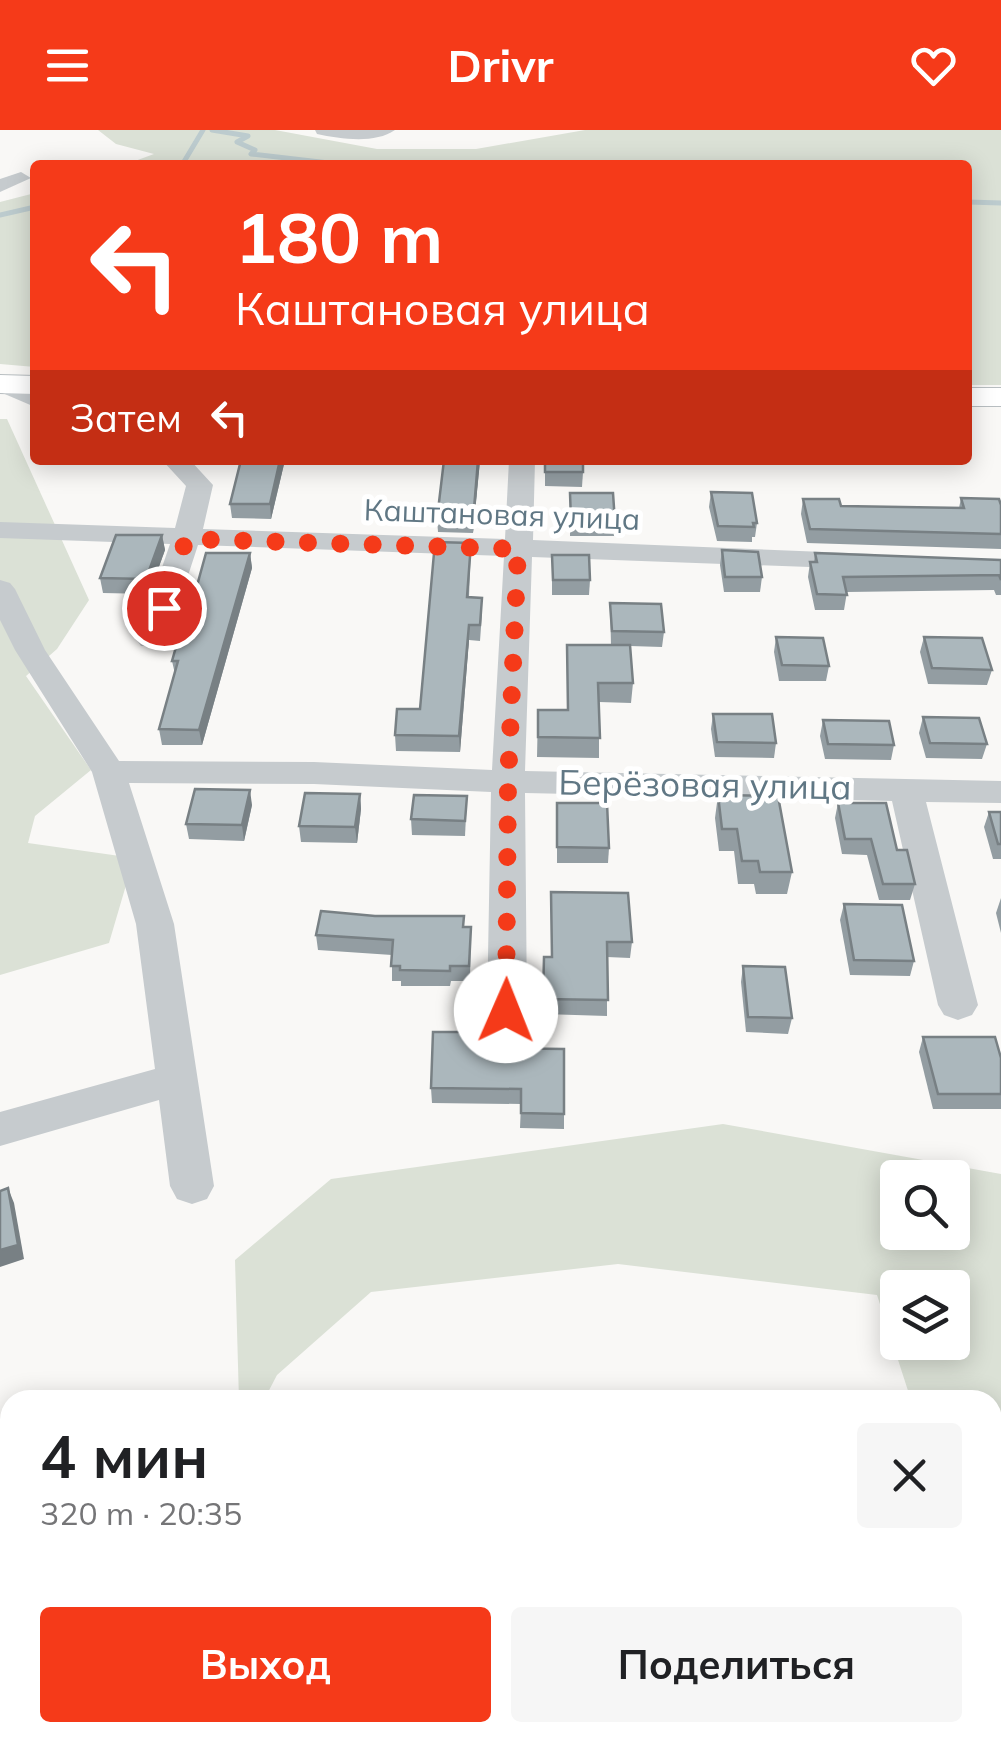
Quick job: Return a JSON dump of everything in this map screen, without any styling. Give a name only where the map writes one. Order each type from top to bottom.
[{"type":"main road","points":[[2,384],[30,384]]},
{"type":"main road","points":[[972,397],[1001,397]]},
{"type":"street","points":[[324,130],[352,134],[386,130]]},
{"type":"street","points":[[0,186],[21,178]]},
{"type":"street","points":[[2,384],[30,398]]},
{"type":"street","points":[[152,640],[200,485],[180,465]]},
{"type":"street","points":[[506,1011],[508,782],[522,465]]},
{"type":"street","name":"Каштановая улица","points":[[0,530],[894,560]]},
{"type":"street","points":[[0,589],[30,650],[109,772],[155,924],[192,1186]]},
{"type":"street","name":"Берёзовая улица","points":[[109,772],[314,773],[508,782],[1001,792]]},
{"type":"street","points":[[906,789],[958,1006]]},
{"type":"street","points":[[0,1129],[174,1079]]},
{"type":"shaded area","points":[[98,130],[275,130],[377,149],[476,149],[585,130],[1001,130],[1001,385],[972,385],[972,160],[138,160],[154,154],[116,144]]},
{"type":"shaded area","points":[[30,194],[30,367],[0,364],[0,202]]},
{"type":"shaded area","points":[[0,419],[7,419],[89,600],[57,649],[26,676],[91,770],[35,816],[28,843],[134,858],[109,943],[0,975]]},
{"type":"shaded area","points":[[723,1124],[923,1160],[880,1160],[880,1250],[970,1250],[970,1168],[1001,1174],[1001,1390],[908,1390],[898,1360],[970,1360],[970,1270],[880,1270],[880,1304],[877,1295],[618,1264],[371,1292],[277,1375],[269,1390],[239,1390],[235,1260],[331,1179]]},
{"type":"building","points":[[240,465],[279,465],[270,504],[230,504]]},
{"type":"building","points":[[443,465],[478,465],[473,521],[437,519]]},
{"type":"building","points":[[545,465],[583,465],[583,472],[545,472]]},
{"type":"building","points":[[711,492],[752,493],[757,523],[753,523],[754,527],[718,526]]},
{"type":"building","points":[[570,493],[613,493],[615,522],[571,521]]},
{"type":"building","points":[[961,498],[999,499],[1001,534],[810,529],[803,499],[839,499],[841,506],[964,508]]},
{"type":"building","points":[[116,535],[162,535],[146,579],[100,578]]},
{"type":"building","points":[[435,542],[471,543],[467,597],[482,598],[480,625],[469,625],[459,736],[395,735],[397,709],[420,709]]},
{"type":"building","points":[[722,550],[758,552],[762,577],[725,577]]},
{"type":"building","points":[[206,553],[250,553],[199,730],[159,729],[178,661],[172,661],[180,633],[184,633]]},
{"type":"building","points":[[815,553],[1001,560],[1001,580],[999,575],[843,577],[847,595],[817,594],[810,562],[817,562]]},
{"type":"building","points":[[552,555],[589,555],[590,580],[553,580]]},
{"type":"building","points":[[610,603],[661,604],[664,632],[612,631]]},
{"type":"building","points":[[776,637],[823,638],[829,666],[782,665]]},
{"type":"building","points":[[924,637],[982,638],[992,670],[932,668]]},
{"type":"building","points":[[567,645],[630,645],[633,683],[598,683],[600,738],[538,737],[538,710],[568,710]]},
{"type":"building","points":[[713,714],[772,714],[776,743],[717,742]]},
{"type":"building","points":[[923,717],[979,718],[987,744],[930,743]]},
{"type":"building","points":[[823,720],[889,721],[894,745],[828,744]]},
{"type":"building","points":[[195,789],[250,790],[242,825],[186,824]]},
{"type":"building","points":[[305,793],[360,794],[355,827],[299,826]]},
{"type":"building","points":[[414,795],[467,796],[465,821],[411,819]]},
{"type":"building","points":[[718,795],[778,796],[792,872],[760,872],[758,861],[742,861],[737,829],[722,829]]},
{"type":"building","points":[[557,803],[607,803],[609,848],[557,847]]},
{"type":"building","points":[[838,803],[886,803],[897,850],[907,850],[915,884],[883,884],[871,839],[845,839]]},
{"type":"building","points":[[989,812],[1001,812],[1001,844],[998,844]]},
{"type":"building","points":[[551,892],[628,893],[632,942],[607,942],[608,1000],[543,999],[544,957],[552,957]]},
{"type":"building","points":[[844,904],[902,905],[914,961],[854,960]]},
{"type":"building","points":[[321,911],[375,916],[464,916],[463,927],[471,927],[469,966],[450,966],[450,971],[400,970],[400,966],[391,966],[393,940],[316,935]]},
{"type":"building","points":[[743,966],[785,967],[792,1018],[748,1017]]},
{"type":"building","points":[[433,1032],[480,1032],[480,1048],[564,1049],[564,1114],[521,1113],[521,1089],[431,1088]]},
{"type":"building","points":[[923,1037],[995,1037],[1001,1058],[1001,1094],[938,1094]]},
{"type":"building","points":[[8,1188],[18,1245],[0,1250],[0,1191]]},
{"type":"waterway","points":[[185,160],[203,130]]},
{"type":"waterway","points":[[212,130],[248,136],[237,142],[255,150],[251,154],[303,160]]},
{"type":"waterway","points":[[972,202],[1001,203]]},
{"type":"waterway","points":[[0,215],[30,208]]},
{"type":"route","points":[[164,608],[186,539],[518,549],[508,782],[506,1011]]}]
